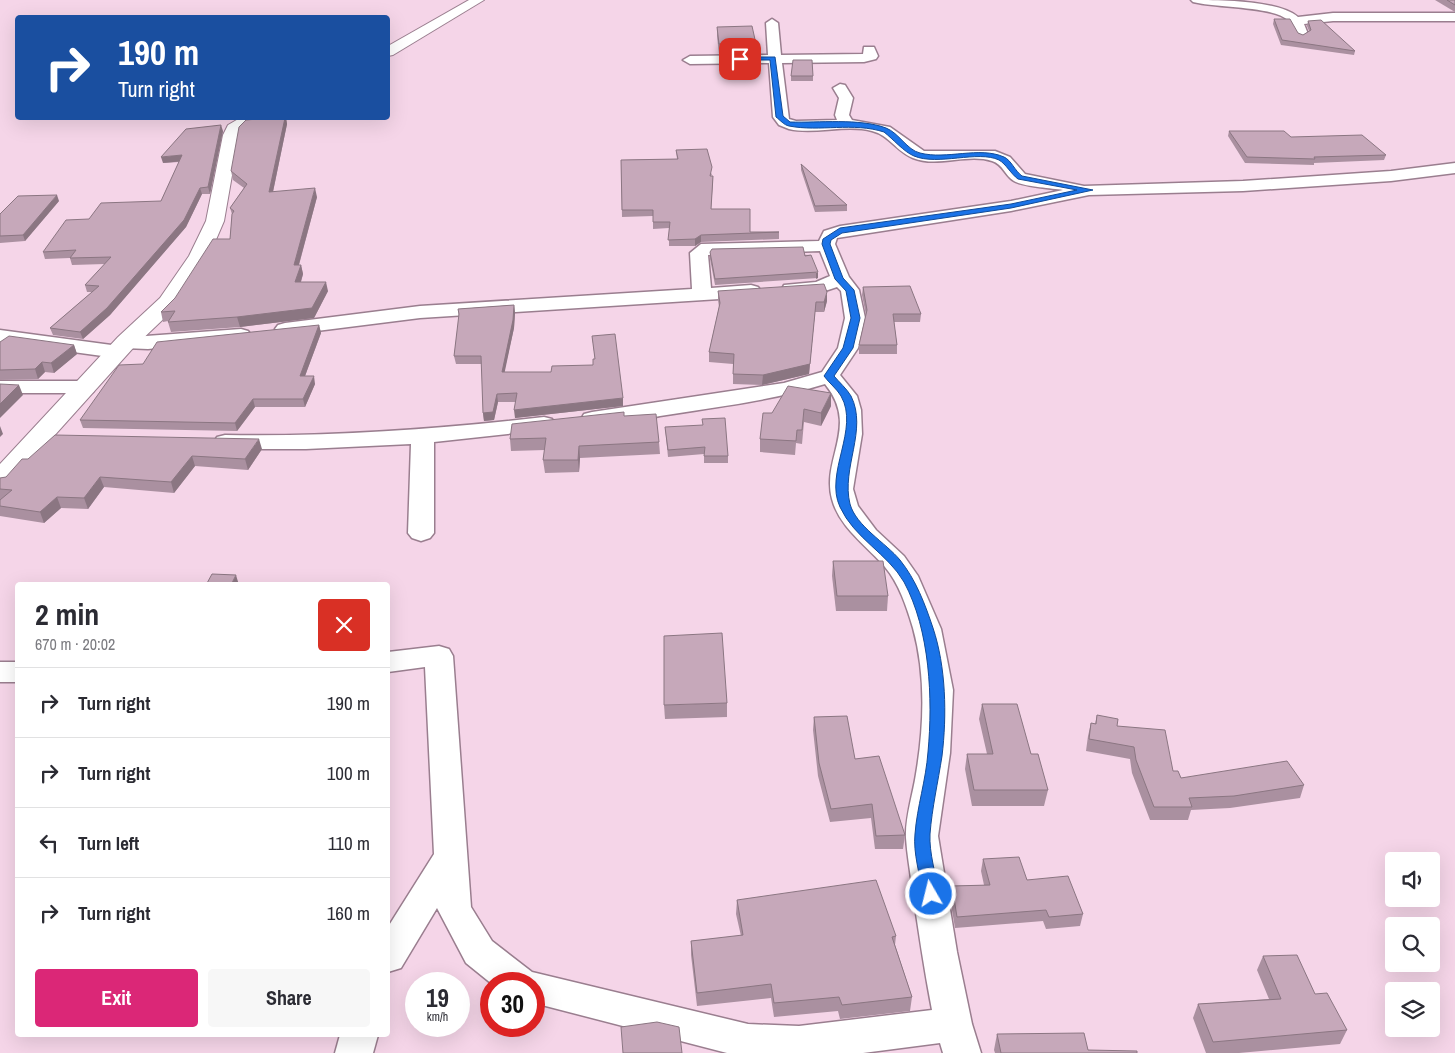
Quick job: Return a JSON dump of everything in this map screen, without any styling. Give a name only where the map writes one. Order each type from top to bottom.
[{"type":"street","points":[[390,51],[478,0]]},
{"type":"street","points":[[1197,0],[1274,8],[1295,21],[1300,27],[1302,37]]},
{"type":"street","points":[[1295,21],[1333,17],[1455,17]]},
{"type":"street","points":[[772,23],[773,58],[781,120],[794,126],[871,126],[886,130],[915,155],[934,157],[993,156],[1004,160],[1013,173],[1020,178],[1089,190]]},
{"type":"street","points":[[690,60],[867,58],[871,55],[869,50]]},
{"type":"street","points":[[840,88],[846,98],[842,107],[842,115],[848,125]]},
{"type":"street","points":[[0,480],[122,347],[168,302],[199,256],[214,221],[231,134],[246,120]]},
{"type":"street","points":[[204,441],[331,442],[423,437],[640,413],[786,389],[829,376],[848,348],[855,318],[850,290],[840,279],[827,246],[827,239],[840,231],[1011,206],[1089,190],[1243,186],[1391,176],[1455,168]]},
{"type":"street","points":[[702,293],[700,252],[708,248],[827,246]]},
{"type":"street","points":[[0,336],[122,347],[264,332],[420,312],[819,287],[840,279]]},
{"type":"street","points":[[545,990],[748,1041],[799,1044],[958,1038],[939,952],[922,836],[935,753],[938,690],[927,629],[910,582],[895,562],[867,535],[846,507],[841,489],[851,434],[850,410],[846,396],[829,376]]},
{"type":"street","points":[[0,387],[85,387]]},
{"type":"street","points":[[41,436],[70,437]]},
{"type":"street","points":[[421,533],[423,437]]},
{"type":"street","points":[[390,662],[439,656],[454,909],[478,952],[504,972]]},
{"type":"street","points":[[0,672],[15,672]]},
{"type":"street","points":[[390,954],[450,857]]},
{"type":"street","points":[[354,1053],[359,1037]]},
{"type":"building","points":[[1447,0],[1455,0],[1455,5]]},
{"type":"building","points":[[1274,19],[1290,19],[1298,33],[1303,35],[1311,30],[1308,21],[1321,20],[1355,51],[1282,40]]},
{"type":"building","points":[[752,26],[756,44],[719,44],[717,27]]},
{"type":"building","points":[[727,60],[757,60],[759,69],[729,70]]},
{"type":"building","points":[[793,60],[812,60],[813,76],[791,76]]},
{"type":"building","points":[[246,120],[285,120],[269,192],[315,188],[294,265],[301,265],[295,282],[326,282],[312,308],[237,317],[168,322],[175,311],[161,312],[175,298],[213,239],[230,239],[232,214],[234,211],[230,208],[247,184],[231,171],[239,127]]},
{"type":"building","points":[[221,125],[208,187],[200,188],[184,220],[107,308],[80,332],[50,328],[99,286],[85,285],[111,257],[70,258],[76,250],[43,252],[66,220],[89,219],[101,203],[161,201],[182,155],[161,157],[186,129]]},
{"type":"building","points":[[1229,131],[1284,131],[1291,137],[1362,135],[1386,155],[1314,157],[1315,159],[1247,157]]},
{"type":"building","points":[[707,149],[712,167],[710,176],[713,176],[711,209],[750,209],[750,232],[779,232],[701,235],[695,239],[668,240],[670,222],[653,222],[653,210],[622,210],[621,160],[678,159],[676,150]]},
{"type":"building","points":[[801,164],[847,205],[815,206]]},
{"type":"building","points":[[57,195],[23,235],[0,236],[0,214],[18,196]]},
{"type":"building","points":[[803,247],[805,256],[811,255],[818,272],[715,279],[710,252],[712,249]]},
{"type":"building","points":[[824,284],[827,292],[824,302],[816,302],[810,364],[763,375],[733,374],[734,354],[709,352],[720,303],[718,291]]},
{"type":"building","points":[[910,286],[921,314],[893,314],[897,345],[859,345],[867,310],[863,287]]},
{"type":"building","points":[[514,305],[513,320],[502,372],[551,372],[552,366],[593,365],[593,359],[595,359],[592,336],[615,334],[623,398],[514,410],[517,393],[497,394],[493,412],[483,413],[481,356],[454,356],[458,309]]},
{"type":"building","points":[[319,325],[300,376],[314,376],[303,399],[253,399],[235,423],[80,420],[119,365],[143,364],[157,342]]},
{"type":"building","points":[[9,336],[74,345],[51,363],[42,362],[35,369],[0,370],[0,342]]},
{"type":"building","points":[[0,384],[19,385],[0,404]]},
{"type":"building","points":[[788,386],[831,393],[821,413],[804,409],[802,430],[797,430],[796,441],[760,439],[763,413],[772,413]]},
{"type":"building","points":[[624,412],[624,416],[656,414],[659,442],[579,446],[578,460],[543,460],[546,438],[510,439],[512,424]]},
{"type":"building","points":[[725,418],[728,456],[704,456],[705,447],[668,450],[665,427],[703,425],[702,419]]},
{"type":"building","points":[[55,435],[259,439],[245,459],[192,456],[171,482],[100,477],[84,498],[57,497],[40,512],[0,506],[0,500],[12,490],[0,489],[0,478],[6,477],[22,459],[28,459]]},
{"type":"building","points":[[833,561],[883,561],[888,596],[837,596]]},
{"type":"building","points":[[212,574],[236,575],[232,582],[208,582]]},
{"type":"building","points":[[722,633],[727,703],[664,705],[664,636]]},
{"type":"building","points":[[982,704],[1017,704],[1031,754],[1038,754],[1048,790],[974,790],[967,754],[993,754]]},
{"type":"building","points":[[1097,715],[1118,719],[1117,726],[1165,730],[1173,771],[1178,771],[1181,778],[1287,761],[1304,785],[1234,796],[1189,798],[1192,807],[1154,807],[1136,760],[1134,747],[1089,739],[1091,723],[1096,724]]},
{"type":"building","points":[[847,716],[855,759],[879,756],[905,835],[876,836],[872,804],[831,809],[819,763],[814,717]]},
{"type":"building","points":[[1019,857],[1027,880],[1068,876],[1083,914],[1049,917],[1046,910],[957,917],[952,886],[990,885],[983,859]]},
{"type":"building","points":[[876,880],[896,936],[892,937],[912,997],[842,1005],[839,997],[774,1003],[771,984],[697,993],[691,941],[743,935],[737,900]]},
{"type":"building","points":[[1297,955],[1315,994],[1327,993],[1347,1030],[1213,1042],[1198,1004],[1281,999],[1263,956]]},
{"type":"building","points":[[657,1022],[679,1027],[682,1053],[623,1053],[621,1027]]},
{"type":"building","points":[[1084,1033],[1088,1050],[1137,1051],[1137,1053],[1001,1053],[997,1034]]},
{"type":"route","points":[[740,59],[773,58],[780,117],[784,122],[794,126],[862,125],[880,128],[886,130],[915,155],[927,157],[999,157],[1020,178],[1089,190],[1011,206],[840,231],[830,235],[827,239],[826,244],[840,279],[850,290],[855,318],[848,348],[829,376],[846,396],[850,410],[851,434],[841,489],[846,507],[867,535],[895,562],[910,582],[927,629],[938,690],[935,753],[922,836],[931,894]]}]
